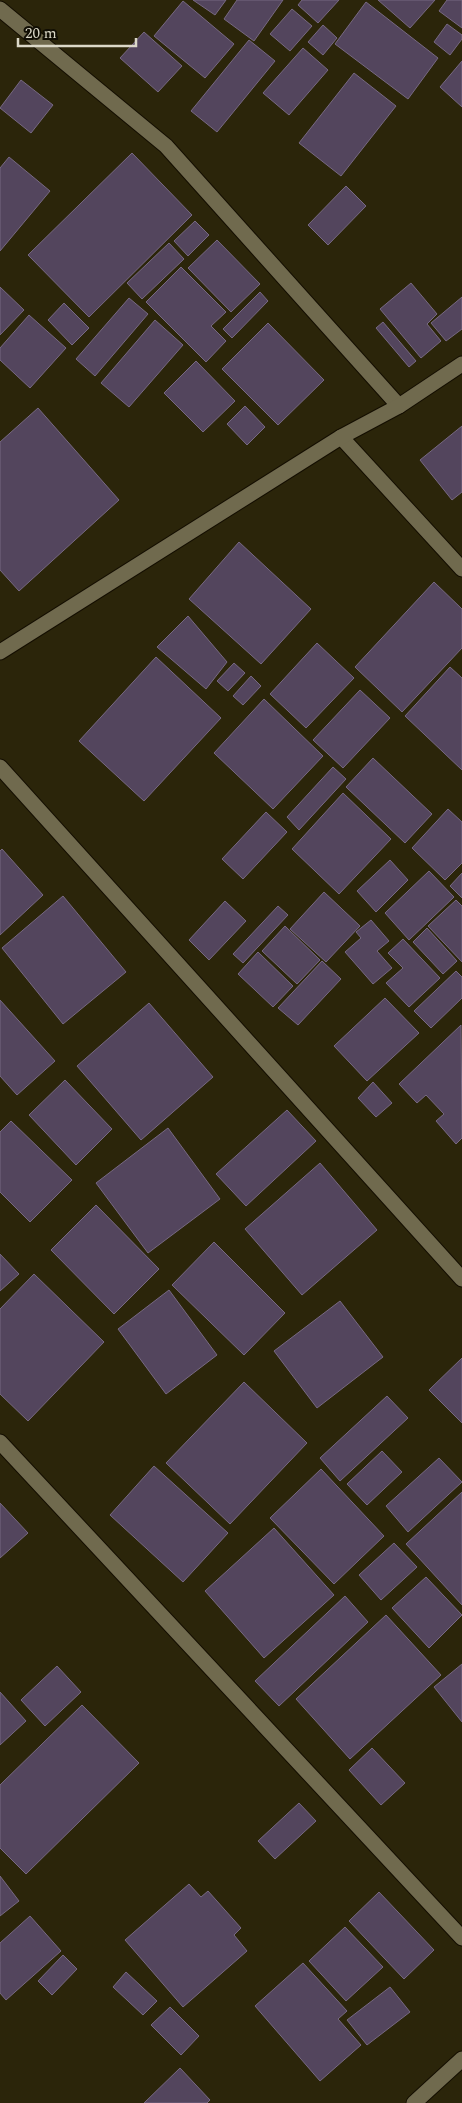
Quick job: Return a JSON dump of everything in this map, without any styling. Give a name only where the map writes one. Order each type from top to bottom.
[{"type":"street","points":[[0,9],[166,146],[399,406]]},
{"type":"street","points":[[0,652],[341,437],[399,406],[462,364]]},
{"type":"street","points":[[341,437],[462,569]]},
{"type":"street","points":[[0,767],[462,1279]]},
{"type":"street","points":[[0,1442],[462,1938]]},
{"type":"street","points":[[414,2103],[462,2059]]},
{"type":"building","points":[[193,0],[226,0],[215,15]]},
{"type":"building","points":[[237,0],[283,0],[254,41],[224,19]]},
{"type":"building","points":[[302,0],[339,0],[318,23],[298,5]]},
{"type":"building","points":[[378,0],[435,0],[410,28]]},
{"type":"building","points":[[447,0],[462,0],[462,28],[439,11]]},
{"type":"building","points":[[183,1],[234,44],[205,78],[154,36]]},
{"type":"building","points":[[366,2],[438,58],[408,99],[335,44]]},
{"type":"building","points":[[292,9],[312,26],[290,51],[270,34]]},
{"type":"building","points":[[447,24],[462,35],[462,39],[450,55],[434,42]]},
{"type":"building","points":[[323,25],[337,38],[323,55],[308,42]]},
{"type":"building","points":[[144,32],[182,66],[158,92],[120,58]]},
{"type":"building","points":[[249,40],[275,61],[217,132],[191,111]]},
{"type":"building","points":[[303,48],[328,70],[289,115],[263,93]]},
{"type":"building","points":[[462,61],[462,107],[440,87]]},
{"type":"building","points":[[354,73],[396,106],[341,176],[299,143]]},
{"type":"building","points":[[21,80],[53,105],[31,133],[0,108]]},
{"type":"building","points":[[132,153],[192,215],[89,317],[28,255]]},
{"type":"building","points":[[9,157],[50,191],[0,251],[0,168]]},
{"type":"building","points":[[346,186],[366,206],[328,245],[308,225]]},
{"type":"building","points":[[195,221],[209,235],[188,256],[174,241]]},
{"type":"building","points":[[217,240],[260,284],[231,312],[188,268]]},
{"type":"building","points":[[169,243],[184,259],[142,299],[127,283]]},
{"type":"building","points":[[181,267],[226,312],[211,326],[226,341],[206,362],[146,302]]},
{"type":"building","points":[[411,283],[437,314],[427,324],[441,341],[421,358],[380,309]]},
{"type":"building","points":[[0,287],[24,310],[0,335]]},
{"type":"building","points":[[260,292],[268,301],[232,338],[223,329]]},
{"type":"building","points":[[462,297],[462,329],[446,341],[431,323]]},
{"type":"building","points":[[129,298],[148,314],[95,376],[76,359]]},
{"type":"building","points":[[64,303],[89,328],[72,345],[48,320]]},
{"type":"building","points":[[29,315],[66,348],[30,388],[0,360],[0,348]]},
{"type":"building","points":[[155,320],[183,345],[129,407],[101,383]]},
{"type":"building","points":[[383,322],[416,361],[409,367],[376,328]]},
{"type":"building","points":[[268,323],[324,380],[278,425],[222,369]]},
{"type":"building","points":[[196,361],[235,401],[203,432],[164,393]]},
{"type":"building","points":[[245,406],[265,427],[247,445],[227,424]]},
{"type":"building","points":[[38,408],[119,500],[19,591],[0,570],[0,442]]},
{"type":"building","points":[[462,426],[462,492],[452,500],[420,460]]},
{"type":"building","points":[[239,542],[311,609],[261,664],[189,599]]},
{"type":"building","points":[[434,582],[462,609],[462,648],[402,712],[355,667]]},
{"type":"building","points":[[188,616],[227,662],[206,689],[157,647]]},
{"type":"building","points":[[317,643],[354,678],[306,728],[270,694]]},
{"type":"building","points":[[156,657],[221,718],[144,801],[79,741]]},
{"type":"building","points":[[234,663],[245,673],[228,691],[217,681]]},
{"type":"building","points":[[450,667],[462,678],[462,770],[405,716]]},
{"type":"building","points":[[251,676],[261,686],[243,705],[233,696]]},
{"type":"building","points":[[360,690],[390,718],[343,768],[313,740]]},
{"type":"building","points":[[264,699],[323,756],[273,809],[214,753]]},
{"type":"building","points":[[373,758],[432,814],[405,843],[346,787]]},
{"type":"building","points":[[333,767],[346,779],[299,830],[287,817]]},
{"type":"building","points":[[343,793],[391,839],[339,894],[292,849]]},
{"type":"building","points":[[448,809],[462,822],[462,863],[445,880],[412,848]]},
{"type":"building","points":[[266,812],[287,832],[243,879],[222,859]]},
{"type":"building","points":[[2,849],[43,895],[0,935],[0,851]]},
{"type":"building","points":[[390,860],[408,880],[376,912],[357,891]]},
{"type":"building","points":[[429,871],[454,897],[409,940],[385,913]]},
{"type":"building","points":[[462,873],[462,898],[450,886]]},
{"type":"building","points":[[324,892],[360,926],[326,962],[290,929]]},
{"type":"building","points":[[63,896],[126,972],[63,1024],[2,948]]},
{"type":"building","points":[[456,900],[462,906],[462,962],[428,926]]},
{"type":"building","points":[[225,901],[246,921],[209,960],[189,940]]},
{"type":"building","points":[[278,906],[288,915],[243,963],[233,954]]},
{"type":"building","points":[[371,920],[389,941],[377,951],[392,968],[373,984],[345,952],[361,938],[356,932]]},
{"type":"building","points":[[285,926],[320,960],[297,984],[262,951]]},
{"type":"building","points":[[427,928],[457,961],[443,974],[413,942]]},
{"type":"building","points":[[403,939],[440,978],[409,1007],[386,983],[403,968],[388,953]]},
{"type":"building","points":[[258,952],[293,986],[273,1007],[238,974]]},
{"type":"building","points":[[322,961],[341,979],[298,1025],[278,1008]]},
{"type":"building","points":[[456,971],[462,977],[462,998],[431,1028],[414,1011]]},
{"type":"building","points":[[385,998],[419,1033],[367,1081],[334,1046]]},
{"type":"building","points":[[0,1000],[55,1061],[17,1095],[0,1076]]},
{"type":"building","points":[[149,1003],[213,1077],[141,1140],[77,1066]]},
{"type":"building","points":[[461,1025],[462,1138],[456,1144],[436,1121],[444,1114],[426,1095],[417,1103],[399,1084]]},
{"type":"building","points":[[65,1080],[112,1129],[76,1165],[29,1115]]},
{"type":"building","points":[[373,1082],[392,1103],[376,1117],[358,1098]]},
{"type":"building","points":[[287,1110],[316,1141],[246,1206],[216,1174]]},
{"type":"building","points":[[11,1121],[72,1180],[30,1222],[0,1192],[0,1132]]},
{"type":"building","points":[[168,1128],[220,1199],[148,1253],[96,1183]]},
{"type":"building","points":[[320,1163],[377,1230],[302,1295],[245,1229]]},
{"type":"building","points":[[96,1205],[159,1269],[114,1314],[51,1250]]},
{"type":"building","points":[[214,1242],[285,1313],[244,1355],[172,1285]]},
{"type":"building","points":[[0,1254],[19,1274],[0,1291]]},
{"type":"building","points":[[34,1274],[104,1342],[28,1421],[0,1394],[0,1309]]},
{"type":"building","points":[[169,1290],[217,1355],[166,1394],[118,1329]]},
{"type":"building","points":[[340,1301],[383,1357],[317,1408],[274,1351]]},
{"type":"building","points":[[462,1358],[462,1423],[429,1390]]},
{"type":"building","points":[[244,1382],[307,1443],[230,1524],[166,1463]]},
{"type":"building","points":[[387,1396],[408,1418],[340,1481],[320,1458]]},
{"type":"building","points":[[382,1451],[402,1472],[367,1505],[347,1484]]},
{"type":"building","points":[[439,1458],[462,1482],[408,1532],[386,1506]]},
{"type":"building","points":[[154,1466],[228,1533],[183,1582],[110,1515]]},
{"type":"building","points":[[321,1469],[384,1536],[334,1584],[270,1518]]},
{"type":"building","points":[[462,1492],[462,1605],[406,1544]]},
{"type":"building","points":[[0,1503],[28,1533],[0,1558]]},
{"type":"building","points":[[274,1528],[334,1595],[264,1658],[205,1591]]},
{"type":"building","points":[[394,1543],[417,1567],[381,1600],[359,1575]]},
{"type":"building","points":[[426,1577],[462,1615],[429,1648],[392,1608]]},
{"type":"building","points":[[345,1596],[368,1622],[279,1706],[255,1681]]},
{"type":"building","points":[[386,1615],[441,1675],[350,1759],[296,1699]]},
{"type":"building","points":[[462,1664],[462,1722],[434,1687]]},
{"type":"building","points":[[57,1666],[81,1692],[45,1726],[21,1700]]},
{"type":"building","points":[[0,1692],[26,1721],[0,1745]]},
{"type":"building","points":[[82,1705],[139,1763],[26,1874],[0,1848],[0,1785]]},
{"type":"building","points":[[372,1748],[405,1783],[381,1805],[349,1770]]},
{"type":"building","points":[[299,1803],[316,1821],[275,1859],[258,1841]]},
{"type":"building","points":[[0,1876],[19,1901],[0,1916]]},
{"type":"building","points":[[189,1884],[201,1897],[208,1891],[241,1928],[234,1935],[247,1951],[183,2007],[125,1940]]},
{"type":"building","points":[[379,1892],[434,1950],[404,1979],[349,1921]]},
{"type":"building","points":[[30,1916],[61,1951],[6,2000],[0,1993],[0,1943]]},
{"type":"building","points":[[345,1927],[383,1967],[346,2001],[309,1961]]},
{"type":"building","points":[[63,1955],[77,1969],[52,1995],[38,1981]]},
{"type":"building","points":[[303,1963],[347,2011],[338,2019],[361,2045],[320,2081],[255,2006]]},
{"type":"building","points":[[126,1972],[157,2001],[143,2015],[113,1987]]},
{"type":"building","points":[[390,1987],[410,2012],[367,2045],[347,2020]]},
{"type":"building","points":[[170,2007],[199,2036],[181,2055],[151,2025]]},
{"type":"building","points":[[180,2068],[210,2100],[207,2103],[144,2103]]}]
